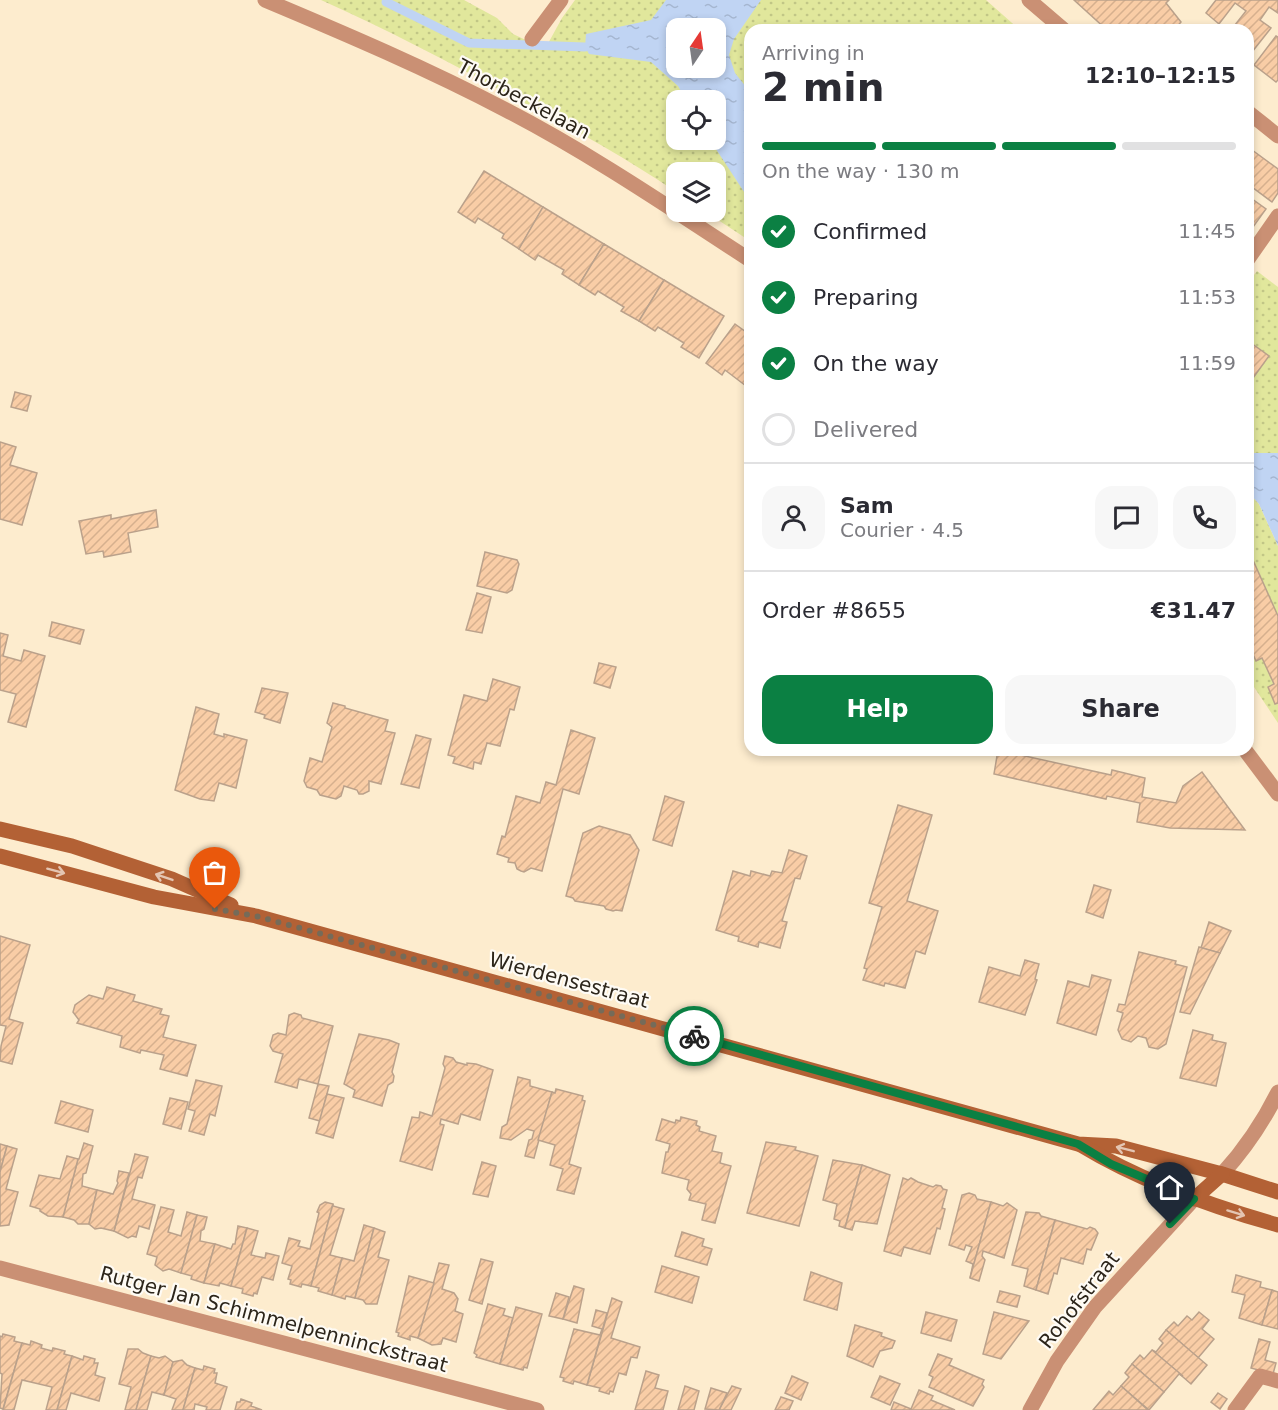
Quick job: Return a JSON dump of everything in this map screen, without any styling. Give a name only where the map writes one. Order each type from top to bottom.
[{"type":"main road","name":"Wierdensestraat","points":[[0,829],[72,846],[172,879],[256,916]]},
{"type":"main road","name":"Wierdensestraat","points":[[0,856],[154,897],[256,916],[1078,1144],[1116,1146],[1222,1174],[1278,1192]]},
{"type":"main road","name":"Wierdensestraat","points":[[1078,1144],[1111,1164],[1194,1199],[1278,1225]]},
{"type":"main road","name":"Rohofstraat","points":[[1194,1199],[1222,1174]]},
{"type":"street","name":"Thorbeckelaan","points":[[265,0],[366,43],[506,110],[612,170],[744,256]]},
{"type":"street","points":[[532,39],[561,0]]},
{"type":"street","points":[[1029,0],[1057,24]]},
{"type":"street","points":[[1254,117],[1278,136]]},
{"type":"street","points":[[1254,250],[1278,216]]},
{"type":"street","points":[[1250,756],[1278,794]]},
{"type":"street","points":[[1222,1174],[1242,1153],[1278,1092]]},
{"type":"street","name":"Rohofstraat","points":[[1030,1410],[1057,1361],[1095,1307],[1194,1199]]},
{"type":"street","name":"Rutger Jan Schimmelpenninckstraat","points":[[0,1268],[537,1410]]},
{"type":"street","points":[[1235,1410],[1260,1376],[1278,1381]]},
{"type":"green space","points":[[321,0],[464,0],[497,18],[513,34],[545,49],[575,0],[986,0],[1013,24],[744,24],[744,237],[721,222],[726,222],[726,162],[666,162],[666,185],[564,124],[424,50]]},
{"type":"green space","points":[[1257,271],[1278,287],[1278,453],[1254,454],[1254,275]]},
{"type":"green space","points":[[1254,499],[1259,504],[1278,546],[1278,723],[1254,687]]},
{"type":"water","points":[[666,0],[761,0],[734,39],[729,55],[735,73],[744,84],[744,192],[717,150],[726,150],[726,90],[680,90],[669,78],[726,78],[726,18],[666,18],[666,75],[651,62],[589,54],[585,47],[586,34],[651,20]]},
{"type":"water","points":[[1254,453],[1278,453],[1278,546],[1259,504],[1254,499]]},
{"type":"building","points":[[1074,0],[1169,0],[1166,3],[1181,22],[1179,24],[1100,24]]},
{"type":"building","points":[[1216,0],[1278,0],[1278,13],[1269,7],[1260,20],[1271,28],[1254,49],[1254,24],[1236,24],[1246,11],[1235,3],[1219,24],[1206,13]]},
{"type":"building","points":[[1276,36],[1278,37],[1278,80],[1276,82],[1254,65]]},
{"type":"building","points":[[1254,151],[1278,169],[1278,193],[1272,202],[1254,188]]},
{"type":"building","points":[[484,171],[543,207],[519,249],[502,238],[504,234],[478,218],[475,223],[458,212]]},
{"type":"building","points":[[1254,200],[1266,209],[1254,226]]},
{"type":"building","points":[[543,207],[604,244],[579,285],[562,274],[564,270],[538,255],[535,260],[519,249]]},
{"type":"building","points":[[604,244],[664,280],[639,321],[621,311],[624,307],[598,291],[595,295],[579,285]]},
{"type":"building","points":[[664,280],[724,316],[699,358],[681,347],[684,343],[658,327],[655,331],[639,321]]},
{"type":"building","points":[[735,324],[744,331],[744,384],[725,370],[722,375],[706,363]]},
{"type":"building","points":[[1254,345],[1269,356],[1254,377]]},
{"type":"building","points":[[15,392],[31,396],[27,411],[11,407]]},
{"type":"building","points":[[0,442],[16,447],[10,465],[37,473],[22,525],[0,519]]},
{"type":"building","points":[[156,510],[158,527],[128,533],[131,552],[104,557],[103,551],[86,554],[79,521],[111,515],[111,519]]},
{"type":"building","points":[[485,552],[517,560],[519,564],[512,590],[507,593],[477,586]]},
{"type":"building","points":[[1254,562],[1278,616],[1278,703],[1275,704],[1268,687],[1274,684],[1262,658],[1256,661],[1254,656]]},
{"type":"building","points":[[477,593],[491,597],[482,633],[466,630]]},
{"type":"building","points":[[52,622],[84,630],[80,644],[49,636]]},
{"type":"building","points":[[0,633],[8,635],[3,656],[21,661],[24,650],[45,656],[26,727],[8,722],[16,694],[0,690]]},
{"type":"building","points":[[599,663],[616,667],[610,688],[594,683]]},
{"type":"building","points":[[493,679],[520,687],[514,710],[510,709],[500,746],[487,743],[481,764],[474,762],[473,769],[453,763],[455,757],[448,755],[464,695],[487,701]]},
{"type":"building","points":[[262,688],[288,693],[280,723],[264,718],[265,715],[255,712]]},
{"type":"building","points":[[333,703],[388,720],[385,731],[395,733],[381,784],[369,781],[369,791],[363,794],[344,786],[341,796],[336,799],[320,795],[317,790],[307,787],[304,781],[310,758],[322,762],[332,727],[327,723]]},
{"type":"building","points":[[196,707],[219,714],[214,734],[247,740],[236,788],[219,783],[214,801],[200,799],[175,790]]},
{"type":"building","points":[[571,730],[595,738],[579,794],[563,789],[542,871],[531,868],[524,872],[521,871],[517,869],[515,863],[508,862],[509,858],[497,854],[502,836],[505,837],[516,796],[540,803],[546,782],[556,785]]},
{"type":"building","points":[[416,735],[431,739],[419,788],[401,784]]},
{"type":"building","points":[[997,756],[1025,756],[1111,775],[1112,770],[1145,778],[1142,797],[1176,803],[1183,786],[1202,772],[1245,830],[1170,828],[1137,822],[1140,803],[1107,796],[1106,799],[994,774]]},
{"type":"building","points":[[665,796],[684,802],[672,846],[653,840]]},
{"type":"building","points":[[898,805],[932,815],[907,901],[938,911],[925,954],[916,951],[905,988],[885,983],[884,986],[863,980],[867,969],[864,968],[882,907],[869,903]]},
{"type":"building","points":[[599,826],[630,835],[639,850],[622,911],[613,911],[604,906],[575,901],[566,896],[583,833]]},
{"type":"building","points":[[789,850],[807,856],[800,879],[795,878],[782,921],[787,922],[780,948],[759,942],[758,947],[738,941],[739,937],[716,930],[733,871],[750,876],[751,871],[770,876],[772,871],[782,873]]},
{"type":"building","points":[[1094,885],[1111,890],[1103,918],[1086,912]]},
{"type":"building","points":[[1209,922],[1231,931],[1220,953],[1201,948]]},
{"type":"building","points":[[0,936],[30,945],[9,1019],[23,1023],[12,1064],[0,1061],[6,1026],[0,1025]]},
{"type":"building","points":[[1199,947],[1220,953],[1190,1014],[1180,1012]]},
{"type":"building","points":[[1139,952],[1176,961],[1175,964],[1187,967],[1166,1044],[1158,1049],[1149,1047],[1146,1038],[1138,1036],[1131,1042],[1122,1039],[1118,1030],[1123,1013],[1117,1011],[1119,1004],[1125,1005]]},
{"type":"building","points":[[1025,960],[1039,964],[1035,979],[1037,980],[1025,1015],[979,1002],[989,967],[1020,976]]},
{"type":"building","points":[[1092,975],[1111,980],[1096,1035],[1057,1023],[1068,981],[1089,987]]},
{"type":"building","points":[[107,987],[135,995],[133,1001],[162,1009],[160,1014],[169,1016],[163,1037],[196,1045],[187,1076],[160,1069],[164,1055],[141,1050],[140,1053],[120,1047],[122,1036],[77,1023],[79,1020],[73,1012],[75,1005],[89,995],[103,999]]},
{"type":"building","points":[[294,1013],[301,1015],[302,1018],[333,1026],[318,1084],[299,1079],[297,1088],[275,1082],[283,1054],[273,1051],[270,1046],[273,1035],[278,1033],[286,1035],[289,1015]]},
{"type":"building","points":[[1193,1030],[1213,1035],[1212,1040],[1226,1043],[1216,1086],[1180,1078]]},
{"type":"building","points":[[359,1034],[399,1044],[392,1072],[393,1082],[388,1085],[382,1106],[353,1097],[355,1090],[344,1084]]},
{"type":"building","points":[[445,1056],[453,1058],[456,1062],[467,1065],[467,1063],[476,1064],[493,1070],[480,1120],[461,1114],[458,1124],[441,1119],[440,1124],[444,1125],[432,1170],[400,1161],[412,1117],[419,1118],[420,1112],[432,1116],[445,1068],[443,1064]]},
{"type":"building","points":[[518,1077],[530,1080],[530,1086],[552,1092],[534,1158],[525,1156],[534,1131],[527,1129],[511,1140],[500,1138],[502,1127],[507,1124]]},
{"type":"building","points":[[196,1080],[222,1086],[215,1116],[210,1114],[204,1135],[189,1131],[195,1111],[188,1109]]},
{"type":"building","points":[[318,1084],[329,1086],[320,1121],[309,1118]]},
{"type":"building","points":[[556,1089],[583,1096],[582,1100],[585,1101],[569,1164],[581,1168],[574,1194],[557,1190],[563,1169],[550,1165],[555,1145],[538,1140],[552,1092],[555,1093]]},
{"type":"building","points":[[327,1094],[344,1098],[333,1138],[316,1133]]},
{"type":"building","points":[[170,1098],[188,1102],[181,1129],[163,1124]]},
{"type":"building","points":[[61,1101],[93,1110],[88,1132],[55,1123]]},
{"type":"building","points":[[681,1117],[697,1121],[699,1131],[716,1136],[712,1151],[722,1153],[720,1163],[731,1166],[715,1223],[702,1220],[706,1204],[689,1200],[691,1194],[687,1189],[689,1180],[662,1173],[670,1144],[656,1140],[662,1119],[675,1123],[676,1120],[680,1121]]},
{"type":"building","points":[[766,1142],[796,1147],[795,1150],[818,1156],[799,1226],[747,1213]]},
{"type":"building","points":[[84,1143],[93,1146],[86,1173],[83,1174],[82,1186],[97,1190],[89,1224],[78,1224],[74,1220],[63,1217]]},
{"type":"building","points":[[0,1144],[7,1146],[0,1172]]},
{"type":"building","points":[[7,1146],[17,1149],[6,1189],[18,1192],[9,1225],[0,1226],[0,1172]]},
{"type":"building","points":[[135,1154],[148,1157],[142,1178],[138,1177],[132,1199],[155,1205],[149,1229],[139,1226],[136,1237],[128,1238],[114,1231]]},
{"type":"building","points":[[67,1156],[78,1159],[63,1217],[48,1216],[40,1209],[30,1206],[39,1175],[60,1179]]},
{"type":"building","points":[[833,1160],[862,1165],[845,1228],[839,1226],[840,1221],[834,1219],[837,1204],[823,1200]]},
{"type":"building","points":[[482,1162],[496,1166],[488,1197],[473,1194]]},
{"type":"building","points":[[862,1165],[890,1175],[877,1224],[855,1221],[852,1230],[845,1228]]},
{"type":"building","points":[[119,1171],[129,1173],[114,1231],[95,1229],[89,1224],[97,1190],[113,1194],[118,1183]]},
{"type":"building","points":[[903,1178],[908,1180],[911,1178],[933,1187],[941,1186],[947,1190],[940,1229],[937,1228],[930,1254],[904,1247],[901,1256],[884,1251]]},
{"type":"building","points":[[969,1193],[975,1195],[977,1199],[991,1202],[970,1278],[973,1264],[966,1261],[972,1247],[966,1245],[964,1250],[949,1245],[962,1195]]},
{"type":"building","points":[[325,1202],[333,1204],[311,1286],[302,1284],[301,1287],[290,1284],[291,1280],[288,1279],[292,1266],[282,1263],[289,1238],[300,1241],[298,1246],[310,1249],[319,1213],[317,1212],[320,1205]]},
{"type":"building","points":[[991,1202],[1003,1206],[1007,1203],[1017,1210],[1004,1258],[983,1251],[982,1256],[985,1260],[979,1281],[970,1278]]},
{"type":"building","points":[[333,1204],[333,1206],[344,1209],[330,1255],[342,1258],[332,1295],[318,1291],[319,1288],[311,1286]]},
{"type":"building","points":[[161,1207],[174,1210],[168,1232],[181,1236],[187,1212],[197,1215],[181,1273],[169,1269],[163,1271],[155,1265],[157,1257],[147,1254]]},
{"type":"building","points":[[1026,1212],[1039,1213],[1041,1216],[1055,1220],[1036,1290],[1024,1286],[1028,1269],[1012,1265]]},
{"type":"building","points":[[197,1215],[207,1217],[204,1229],[201,1231],[200,1241],[215,1244],[204,1283],[181,1273]]},
{"type":"building","points":[[1055,1220],[1087,1229],[1090,1227],[1098,1233],[1091,1250],[1087,1249],[1083,1264],[1061,1258],[1048,1294],[1036,1290]]},
{"type":"building","points":[[364,1225],[374,1228],[355,1298],[346,1296],[345,1299],[332,1295],[342,1258],[354,1261]]},
{"type":"building","points":[[238,1226],[247,1228],[231,1286],[204,1283],[215,1244],[231,1249],[235,1244]]},
{"type":"building","points":[[247,1228],[258,1231],[251,1255],[265,1258],[266,1253],[279,1256],[273,1280],[262,1277],[257,1294],[254,1293],[253,1296],[242,1293],[243,1289],[231,1286]]},
{"type":"building","points":[[374,1228],[385,1232],[378,1257],[389,1260],[377,1304],[366,1304],[363,1300],[355,1298]]},
{"type":"building","points":[[682,1232],[704,1239],[702,1246],[712,1249],[707,1265],[675,1256]]},
{"type":"building","points":[[481,1259],[493,1262],[482,1304],[469,1300]]},
{"type":"building","points":[[439,1263],[449,1265],[442,1289],[454,1293],[458,1299],[455,1311],[463,1314],[456,1342],[443,1338],[441,1344],[432,1345],[418,1338]]},
{"type":"building","points":[[662,1266],[699,1277],[692,1303],[655,1292]]},
{"type":"building","points":[[811,1272],[842,1283],[837,1310],[804,1300]]},
{"type":"building","points":[[1236,1275],[1261,1282],[1260,1287],[1272,1290],[1262,1325],[1239,1318],[1245,1295],[1232,1292]]},
{"type":"building","points":[[409,1276],[434,1283],[418,1338],[410,1336],[410,1340],[398,1336],[399,1333],[396,1332]]},
{"type":"building","points":[[574,1286],[584,1289],[577,1323],[563,1319]]},
{"type":"building","points":[[1272,1290],[1278,1292],[1278,1329],[1262,1325]]},
{"type":"building","points":[[1000,1291],[1020,1296],[1017,1307],[997,1302]]},
{"type":"building","points":[[556,1293],[569,1297],[563,1319],[549,1316]]},
{"type":"building","points":[[612,1298],[622,1302],[611,1338],[640,1347],[637,1358],[631,1357],[626,1375],[619,1373],[613,1392],[610,1391],[609,1394],[599,1391],[600,1388],[587,1385]]},
{"type":"building","points":[[488,1304],[505,1309],[503,1315],[513,1318],[500,1364],[476,1357],[474,1353]]},
{"type":"building","points":[[516,1307],[542,1314],[527,1368],[524,1367],[523,1370],[500,1364]]},
{"type":"building","points":[[596,1310],[607,1313],[587,1385],[574,1381],[573,1384],[563,1381],[564,1378],[560,1377],[574,1329],[600,1335],[602,1329],[592,1326]]},
{"type":"building","points":[[926,1312],[957,1320],[951,1341],[921,1333]]},
{"type":"building","points":[[994,1312],[1029,1321],[1001,1359],[983,1354]]},
{"type":"building","points":[[1199,1312],[1209,1320],[1202,1329],[1214,1339],[1198,1358],[1166,1330],[1174,1322],[1178,1326],[1187,1316],[1192,1320]]},
{"type":"building","points":[[855,1325],[882,1333],[881,1336],[895,1341],[892,1348],[880,1351],[873,1367],[847,1356]]},
{"type":"building","points":[[1166,1330],[1207,1365],[1191,1384],[1152,1350],[1156,1352],[1163,1343],[1159,1339]]},
{"type":"building","points":[[3,1334],[15,1337],[14,1341],[22,1343],[3,1409],[0,1408],[2,1374],[0,1373],[0,1336],[2,1337]]},
{"type":"building","points":[[1259,1339],[1270,1342],[1265,1360],[1276,1363],[1273,1374],[1251,1368]]},
{"type":"building","points":[[31,1341],[42,1345],[41,1348],[65,1351],[64,1354],[72,1356],[57,1410],[46,1410],[52,1387],[22,1380],[14,1410],[3,1410],[22,1343],[30,1345]]},
{"type":"building","points":[[128,1349],[138,1349],[151,1356],[136,1410],[125,1410],[131,1387],[119,1384]]},
{"type":"building","points":[[1152,1350],[1183,1376],[1179,1374],[1164,1392],[1132,1364],[1140,1355],[1144,1359]]},
{"type":"building","points":[[938,1354],[952,1359],[949,1365],[984,1380],[982,1384],[984,1387],[973,1406],[929,1387],[933,1377],[929,1375]]},
{"type":"building","points":[[72,1356],[83,1360],[84,1356],[95,1359],[94,1363],[98,1363],[95,1375],[105,1378],[99,1401],[71,1393],[66,1410],[57,1410]]},
{"type":"building","points":[[151,1356],[159,1358],[165,1356],[173,1362],[164,1395],[152,1392],[147,1410],[136,1410]]},
{"type":"building","points":[[182,1360],[195,1368],[183,1410],[172,1410],[176,1399],[164,1395],[173,1362]]},
{"type":"building","points":[[1132,1364],[1164,1392],[1149,1410],[1121,1386],[1129,1377],[1125,1373]]},
{"type":"building","points":[[204,1366],[215,1369],[214,1373],[217,1373],[215,1383],[227,1387],[220,1410],[206,1410],[207,1407],[195,1404],[194,1410],[183,1410],[195,1368],[203,1370]]},
{"type":"building","points":[[646,1371],[659,1375],[655,1388],[668,1391],[663,1410],[635,1410]]},
{"type":"building","points":[[792,1376],[808,1383],[801,1400],[785,1393]]},
{"type":"building","points":[[880,1376],[900,1384],[890,1405],[871,1397]]},
{"type":"building","points":[[685,1386],[699,1391],[694,1410],[678,1410]]},
{"type":"building","points":[[732,1386],[741,1389],[731,1410],[719,1410]]},
{"type":"building","points":[[1121,1386],[1148,1410],[1093,1410],[1109,1391],[1113,1395]]},
{"type":"building","points":[[711,1388],[727,1393],[719,1410],[705,1409]]},
{"type":"building","points":[[919,1390],[933,1396],[931,1400],[955,1410],[891,1410],[894,1402],[911,1409]]},
{"type":"building","points":[[1218,1393],[1227,1399],[1220,1409],[1211,1402]]},
{"type":"building","points":[[781,1397],[793,1401],[789,1410],[775,1410]]},
{"type":"building","points":[[241,1399],[262,1410],[235,1410],[237,1402]]},
{"type":"waterway","points":[[386,2],[469,43],[585,47]]},
{"type":"way so far","points":[[215,909],[256,916],[694,1036]]},
{"type":"route","points":[[694,1036],[1078,1144],[1111,1164],[1194,1199],[1170,1224]]}]
